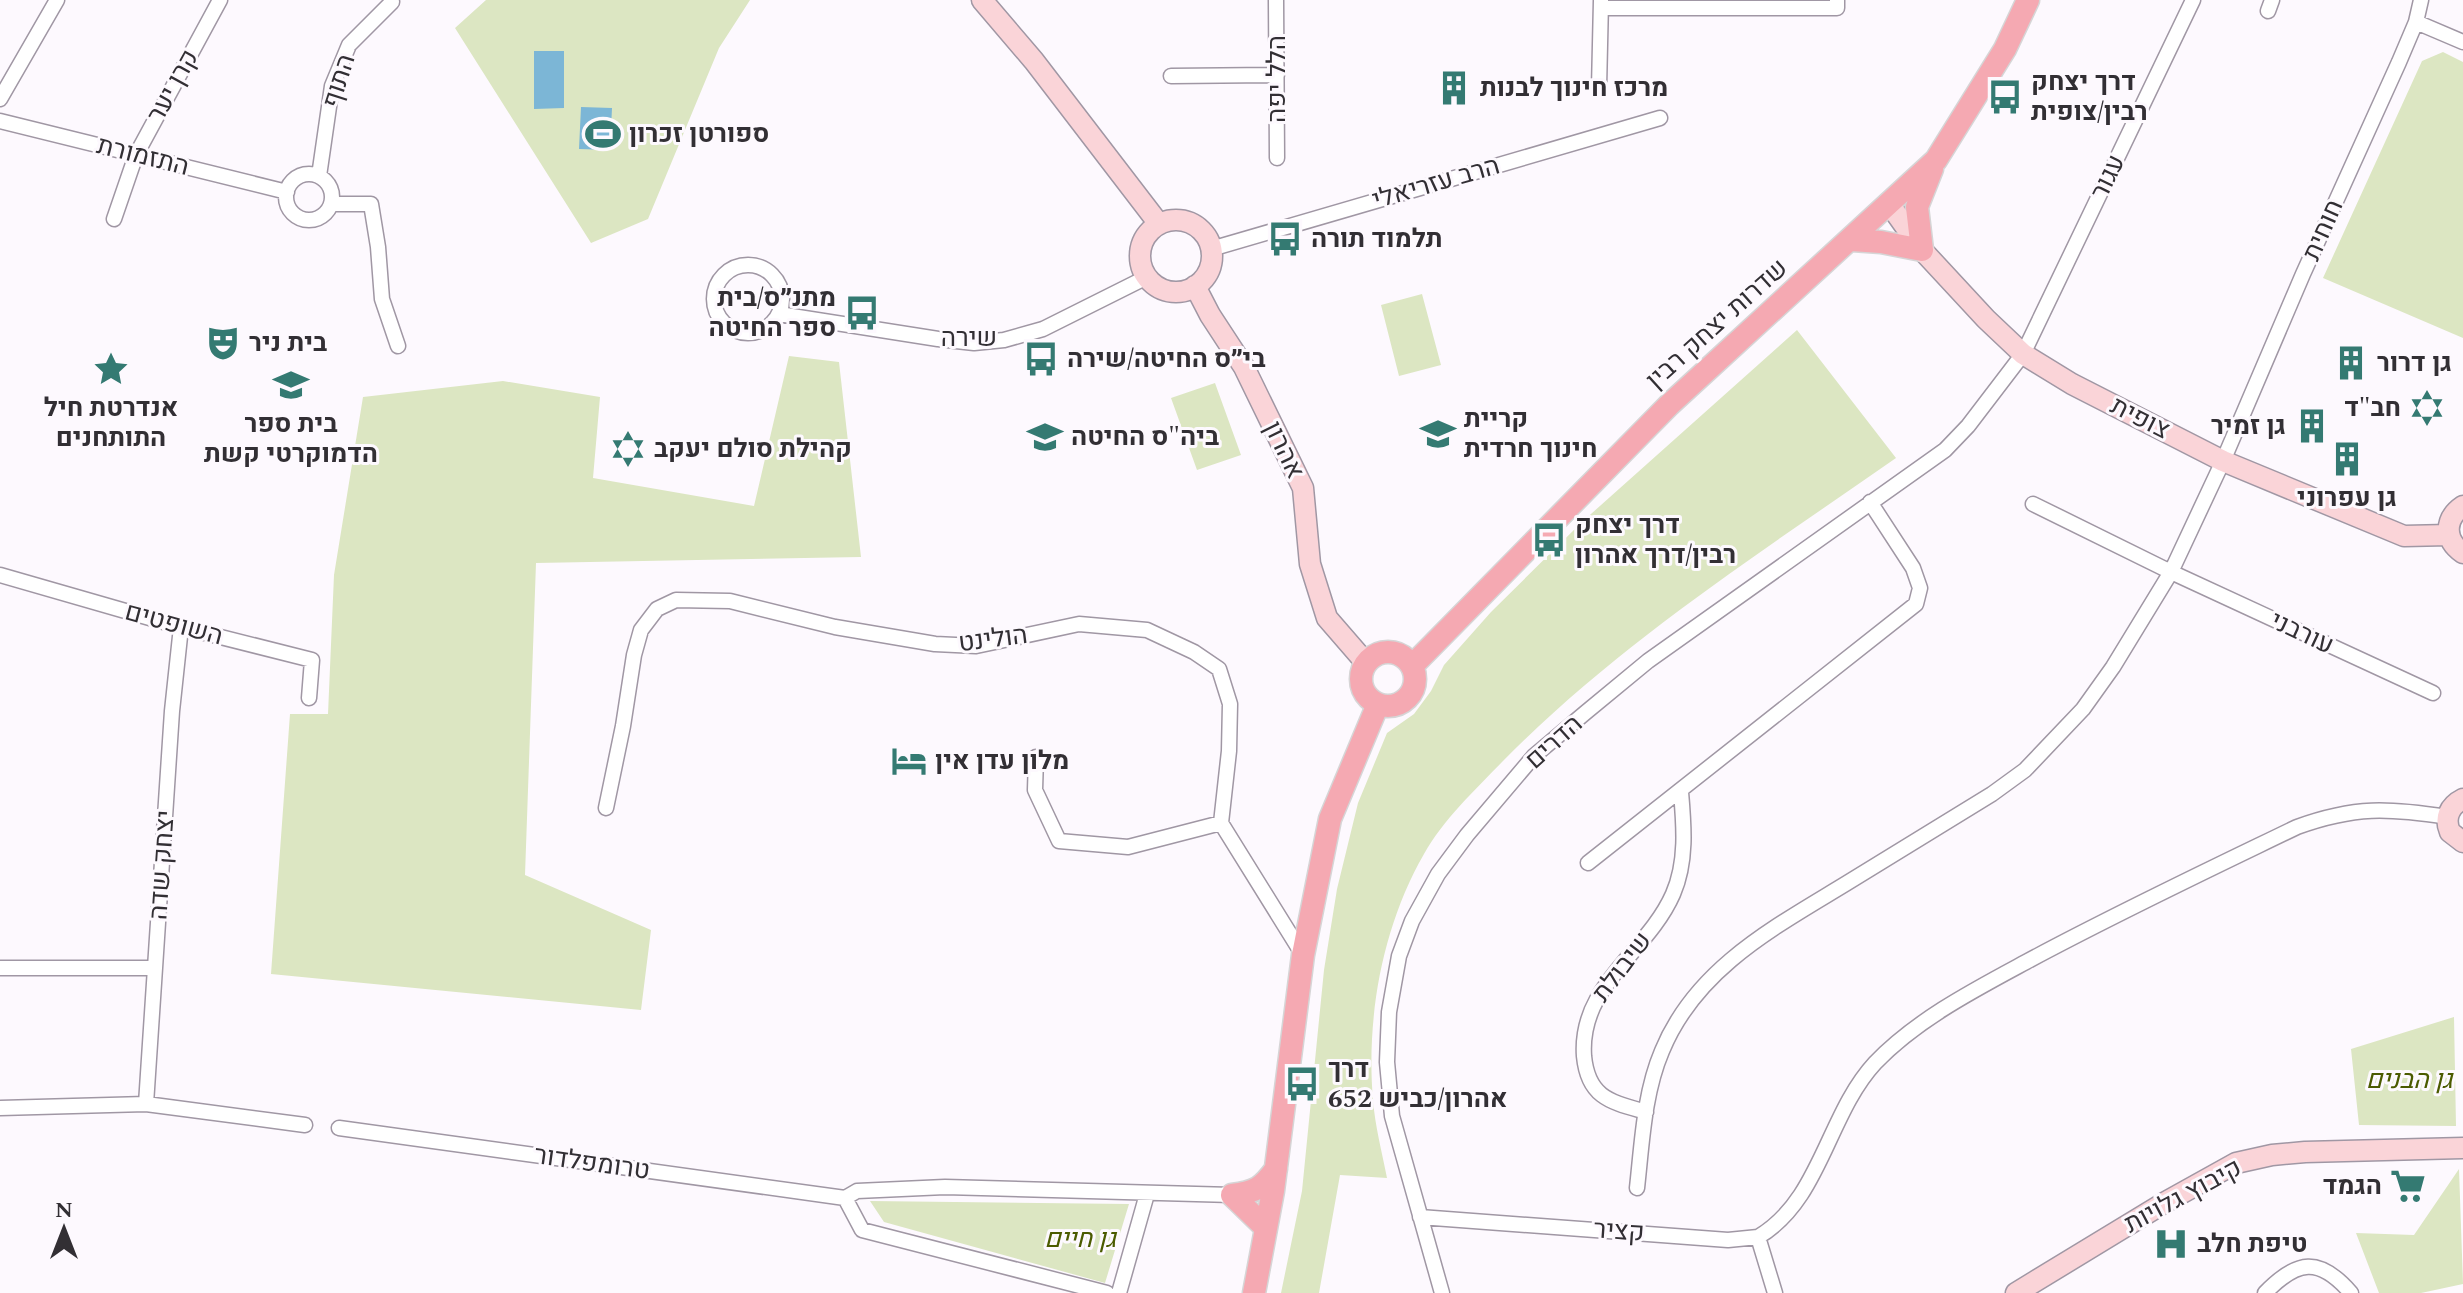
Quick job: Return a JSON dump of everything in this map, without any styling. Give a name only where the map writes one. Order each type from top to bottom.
[{"type":"main road","name":"שדרות יצחק רבין","points":[[1412,666],[1669,405],[1936,160],[2005,49],[2028,0]]},
{"type":"main road","points":[[1852,240],[1922,250],[1917,207],[1936,160]]},
{"type":"main road","points":[[1390,652],[1403,656],[1412,666],[1414,684],[1411,693],[1397,705],[1378,704],[1365,694],[1360,679],[1366,663],[1376,655],[1390,652]]},
{"type":"main road","points":[[1254,1293],[1276,1169],[1303,955],[1330,819],[1378,704]]},
{"type":"main road","points":[[1232,1195],[1249,1193],[1264,1186],[1276,1169]]},
{"type":"main road","points":[[1232,1195],[1266,1228]]},
{"type":"street","points":[[0,99],[57,0]]},
{"type":"street","name":"קרן יער","points":[[114,219],[136,155],[220,0]]},
{"type":"street","points":[[982,0],[1034,61],[1159,224]]},
{"type":"street","name":"הלל יפה","points":[[1276,0],[1277,158]]},
{"type":"street","points":[[1599,88],[1601,4],[1837,8],[1837,0]]},
{"type":"street","name":"עגור","points":[[2023,354],[2193,0]]},
{"type":"street","name":"חוחית","points":[[2223,461],[2416,22],[2421,0]]},
{"type":"street","name":"התוף","points":[[319,176],[332,86],[349,45],[392,2]]},
{"type":"street","points":[[2416,22],[2463,42]]},
{"type":"street","points":[[1171,76],[1277,75]]},
{"type":"street","name":"הרב עזריאלי","points":[[1211,249],[1660,118]]},
{"type":"street","name":"התזמורת","points":[[0,121],[287,192]]},
{"type":"street","points":[[319,176],[329,185],[331,204],[322,216],[307,220],[293,214],[286,200],[289,186],[299,177],[319,176]]},
{"type":"street","points":[[331,204],[371,204],[382,299],[398,346]]},
{"type":"street","name":"צופית","points":[[1890,205],[1922,250],[1986,319],[2023,354],[2072,384],[2223,461],[2404,536],[2449,535]]},
{"type":"street","points":[[1181,220],[1192,223],[1208,238],[1211,249],[1209,270],[1195,286],[1185,290],[1164,290],[1147,277],[1141,266],[1143,242],[1149,231],[1159,224],[1181,220]]},
{"type":"street","points":[[746,264],[769,271],[782,291],[779,314],[773,323],[756,333],[736,331],[718,316],[714,305],[718,282],[725,273],[746,264]]},
{"type":"street","name":"שירה","points":[[779,314],[938,339],[974,343],[1004,340],[1043,329],[1147,277]]},
{"type":"street","name":"אהרון","points":[[1195,286],[1244,367],[1303,488],[1310,564],[1327,618],[1366,663]]},
{"type":"street","name":"הדרים","points":[[1442,1293],[1392,1116],[1387,1062],[1389,1012],[1399,956],[1412,921],[1438,874],[1534,756],[1648,661],[1945,450],[1968,426],[2023,354]]},
{"type":"street","points":[[1637,1188],[1646,1112],[1661,1052],[1698,991],[1753,940],[1992,794],[2025,770],[2083,709],[2113,667],[2171,572],[2223,461]]},
{"type":"street","points":[[1588,863],[1916,604],[1920,588],[1913,568],[1870,502]]},
{"type":"street","name":"עורבני","points":[[2033,504],[2171,572],[2433,693]]},
{"type":"street","points":[[2463,506],[2453,514],[2449,535],[2455,547],[2463,553]]},
{"type":"street","name":"השופטים","points":[[0,575],[181,627],[312,660],[309,698]]},
{"type":"street","name":"הולינט","points":[[606,808],[641,630],[657,609],[676,600],[730,601],[835,627],[935,644],[976,646],[1079,624],[1147,630],[1194,652],[1219,669],[1230,704],[1229,751],[1221,823]]},
{"type":"street","name":"יצחק שדה","points":[[146,1104],[172,711],[181,627]]},
{"type":"street","points":[[1036,757],[1035,790],[1059,841],[1128,847],[1221,823],[1303,955]]},
{"type":"street","name":"שיבולת","points":[[1646,1112],[1611,1102],[1593,1090],[1585,1060],[1584,1032],[1590,1009],[1658,919],[1673,894],[1682,864],[1684,827],[1681,792]]},
{"type":"street","points":[[2463,799],[2453,806],[2447,817],[2450,832],[2463,842]]},
{"type":"street","points":[[1775,1293],[1758,1237],[1791,1212],[1854,1090],[1874,1064],[1938,1013],[2073,936],[2297,827],[2328,816],[2361,810],[2394,809],[2447,817]]},
{"type":"street","points":[[0,968],[155,968]]},
{"type":"street","points":[[0,1108],[146,1104],[305,1125]]},
{"type":"street","name":"טרומפלדור","points":[[339,1128],[845,1198],[857,1191],[945,1187],[1232,1195]]},
{"type":"street","name":"קיבוץ גלויות","points":[[2016,1293],[2236,1163],[2305,1152],[2463,1148]]},
{"type":"street","points":[[1119,1293],[1147,1194]]},
{"type":"street","points":[[845,1198],[862,1230],[1107,1293]]},
{"type":"street","name":"קציר","points":[[1420,1217],[1728,1240],[1758,1237]]},
{"type":"street","points":[[2265,1293],[2296,1268],[2317,1267],[2335,1275],[2351,1293]]},
{"type":"green space","name":"ספורטן זכרון","points":[[486,0],[750,0],[719,48],[648,219],[591,243],[455,28]]},
{"type":"green space","points":[[2443,52],[2463,62],[2463,338],[2323,278],[2422,61]]},
{"type":"green space","points":[[1422,294],[1441,365],[1399,376],[1381,305]]},
{"type":"green space","points":[[1797,330],[1896,458],[1692,601],[1594,678],[1502,762],[1440,829],[1409,882],[1397,912],[1375,1005],[1371,1069],[1373,1100],[1387,1178],[1340,1175],[1319,1293],[1281,1293],[1302,1191],[1324,970],[1337,889],[1358,803],[1387,733],[1414,714],[1431,691],[1444,665],[1491,612],[1582,522]]},
{"type":"green space","points":[[789,356],[839,362],[861,557],[536,563],[525,875],[651,930],[641,1010],[271,974],[290,714],[328,714],[334,575],[363,397],[503,381],[600,397],[593,478],[754,506]]},
{"type":"green space","points":[[1215,383],[1241,455],[1197,470],[1171,398]]},
{"type":"green space","name":"גן הבנים","points":[[2454,1017],[2456,1126],[2359,1125],[2351,1049]]},
{"type":"green space","points":[[2459,1169],[2463,1284],[2421,1293],[2379,1293],[2356,1233],[2414,1235]]},
{"type":"green space","name":"גן חיים","points":[[870,1201],[1129,1204],[1105,1283],[884,1222]]},
{"type":"water","points":[[534,51],[564,51],[564,108],[534,109]]},
{"type":"water","points":[[581,107],[612,108],[610,150],[579,149]]},
{"type":"place","name":"מרכז חינוך לבנות","points":[[1454,88]]},
{"type":"place","name":"דרך יצחק רבין/צופית","points":[[2005,97]]},
{"type":"place","name":"ספורטן זכרון","points":[[603,134]]},
{"type":"place","name":"תלמוד תורה","points":[[1285,239]]},
{"type":"place","name":"מתנ״ס/בית ספר החיטה","points":[[862,313]]},
{"type":"place","name":"בית ניר","points":[[223,343]]},
{"type":"place","name":"בי״ס החיטה/שירה","points":[[1041,359]]},
{"type":"place","name":"גן דרור","points":[[2351,363]]},
{"type":"place","name":"אנדרטת חיל התותחנים","points":[[111,369]]},
{"type":"place","name":"בית ספר הדמוקרטי קשת","points":[[291,385]]},
{"type":"place","name":"חב\"ד","points":[[2427,408]]},
{"type":"place","name":"גן זמיר","points":[[2312,426]]},
{"type":"place","name":"קריית חינוך חרדית","points":[[1438,434]]},
{"type":"place","name":"ביה\"ס החיטה","points":[[1045,437]]},
{"type":"place","name":"קהילת סולם יעקב","points":[[628,449]]},
{"type":"place","name":"גן עפרוני","points":[[2347,459]]},
{"type":"place","name":"דרך יצחק רבין/דרך אהרון","points":[[1549,540]]},
{"type":"place","name":"מלון עדן אין","points":[[909,761]]},
{"type":"place","name":"דרך אהרון/כביש 652","points":[[1302,1084]]},
{"type":"place","name":"הגמד","points":[[2408,1186]]},
{"type":"place","name":"טיפת חלב","points":[[2171,1244]]}]
